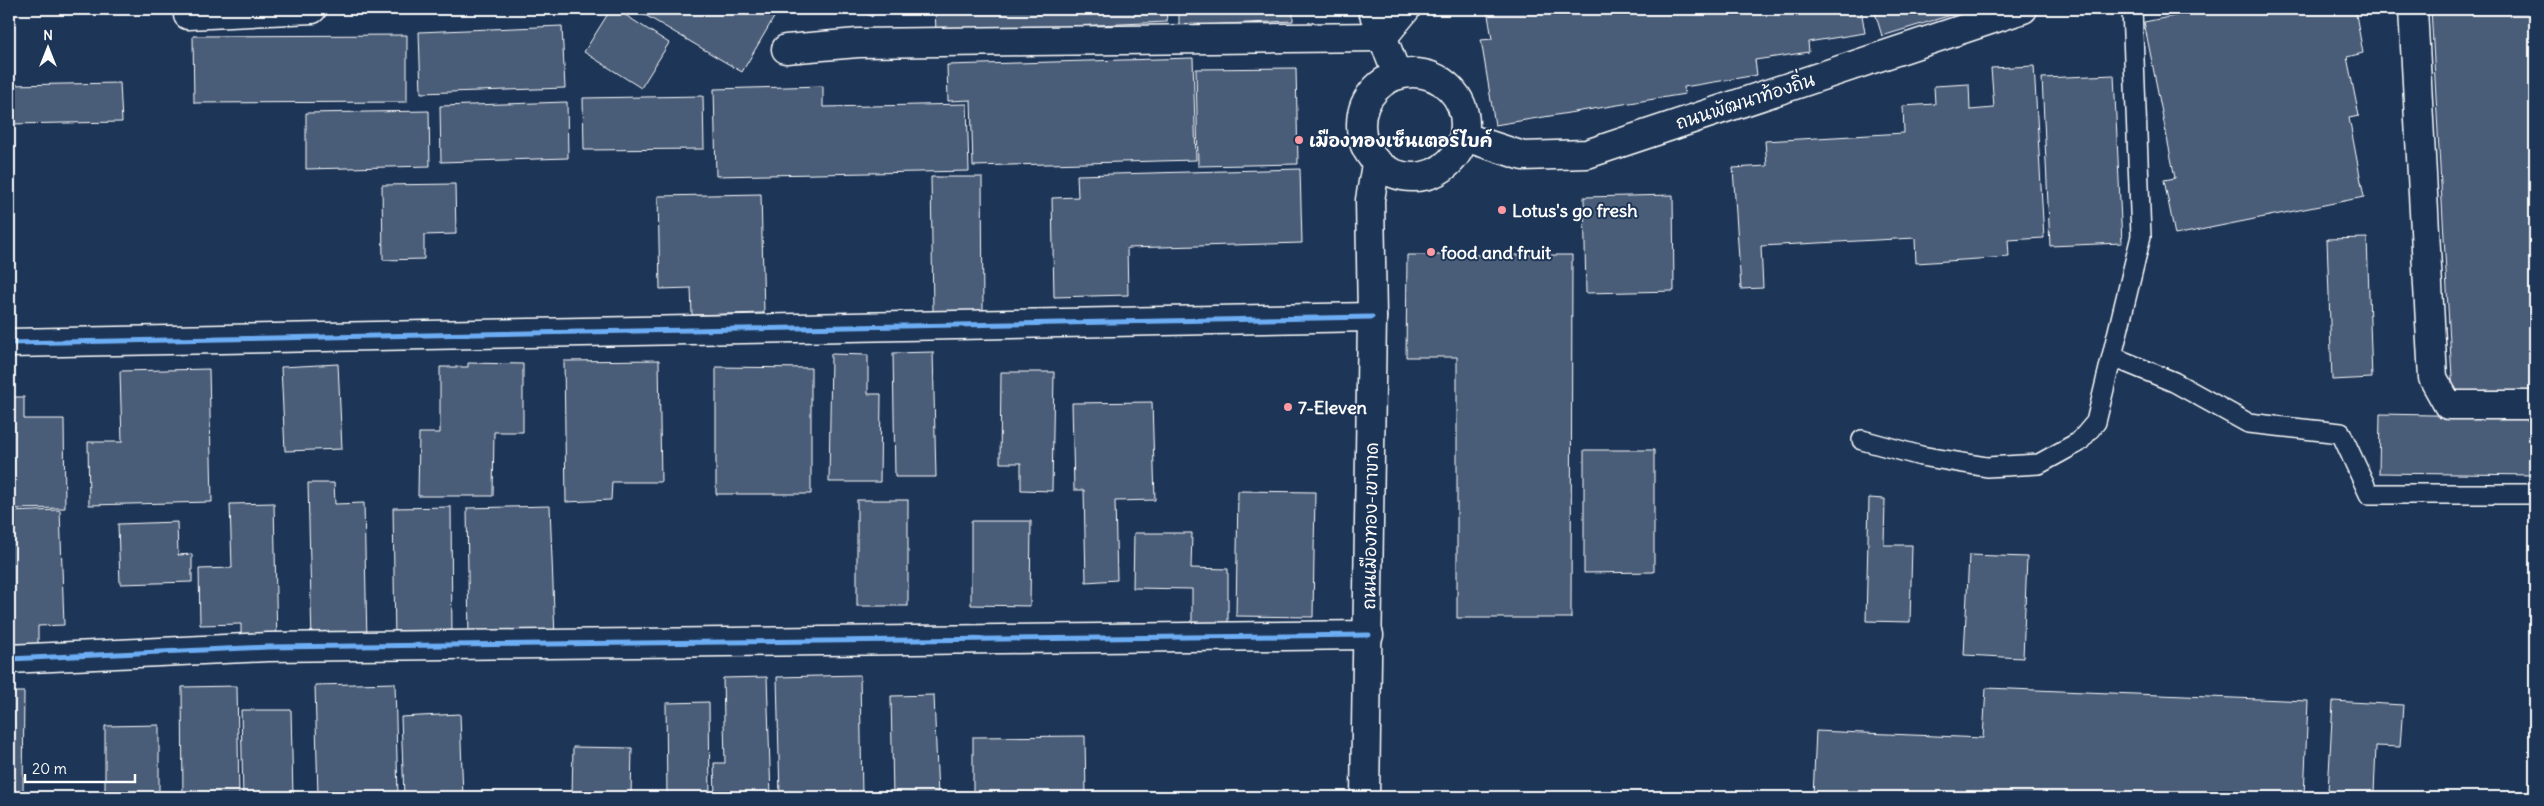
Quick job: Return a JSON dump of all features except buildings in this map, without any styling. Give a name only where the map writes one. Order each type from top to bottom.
[{"type":"street","points":[[188,15],[312,9]]},
{"type":"street","points":[[1372,9],[1396,75]]},
{"type":"street","points":[[786,49],[858,42],[1382,37],[1406,9]]},
{"type":"street","name":"ถนนพัฒนาท้องถิ่น","points":[[1465,137],[1523,156],[1587,154],[2023,9]]},
{"type":"street","points":[[2413,9],[2432,378],[2448,405],[2535,406]]},
{"type":"street","points":[[1424,74],[1449,86],[1463,110],[1465,137],[1452,161],[1428,176],[1401,177],[1376,164],[1362,141],[1361,114],[1373,90],[1396,75],[1424,74]]},
{"type":"street","name":"ถนนเมืองทอง-เขาขาด","points":[[1365,797],[1369,634],[1372,317],[1370,200],[1376,164]]},
{"type":"street","points":[[9,343],[1372,317]]},
{"type":"street","points":[[9,659],[268,647],[1369,634]]},
{"type":"lane","points":[[1862,440],[1921,456],[1988,468],[2039,464],[2079,442],[2096,422],[2141,236],[2132,9]]},
{"type":"lane","points":[[2113,357],[2174,382],[2248,423],[2341,433],[2369,494],[2535,494]]},
{"type":"cycle path","points":[[9,343],[1372,317]]},
{"type":"cycle path","points":[[9,659],[268,647],[1369,635]]},
{"type":"place","name":"เมืองทองเซ็นเตอร์ไบค์","points":[[1299,140]]},
{"type":"place","name":"Lotus's go fresh","points":[[1502,210]]},
{"type":"place","name":"food and fruit","points":[[1431,252]]},
{"type":"place","name":"7-Eleven","points":[[1288,407]]}]
